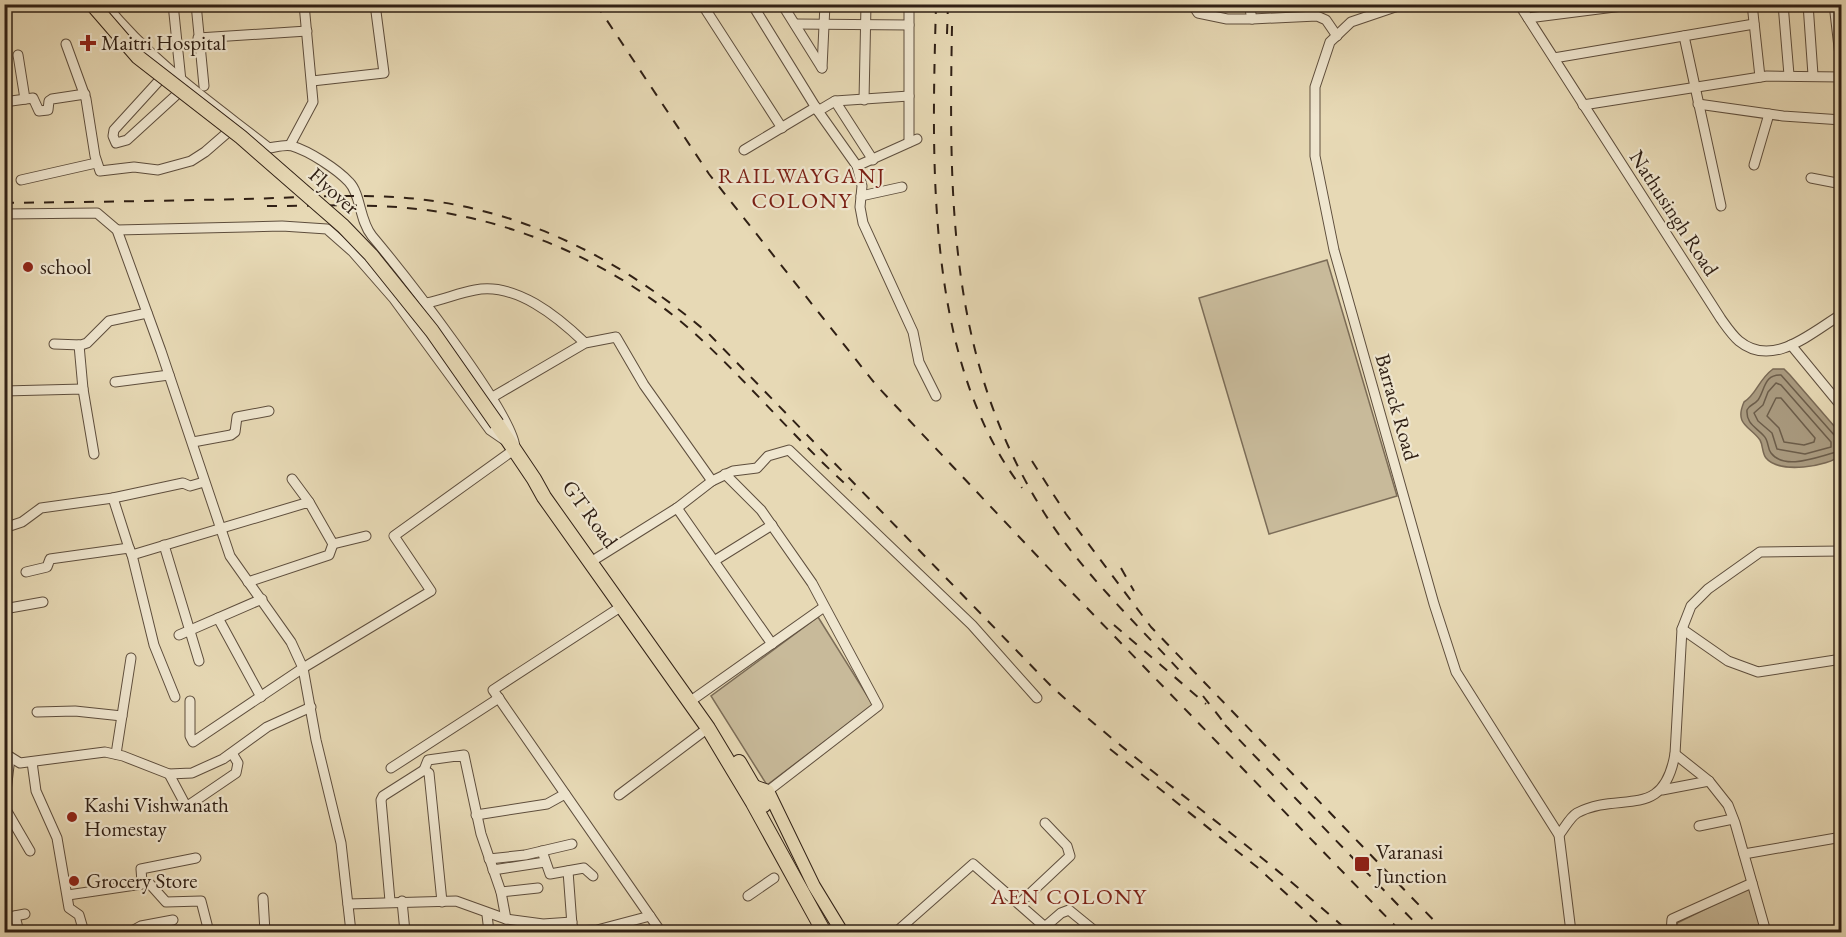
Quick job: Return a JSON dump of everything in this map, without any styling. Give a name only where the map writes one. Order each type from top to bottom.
[{"type":"highway","name":"Flyover","points":[[92,4],[138,57],[241,137],[371,255],[432,331],[534,479]]},
{"type":"highway","name":"GT Road","points":[[534,479],[548,490],[696,698],[750,788]]},
{"type":"highway","name":"GT Road","points":[[534,479],[543,497],[711,726]]},
{"type":"highway","points":[[750,788],[761,798],[834,933]]},
{"type":"highway","points":[[761,798],[822,933]]},
{"type":"main road","name":"GT Road","points":[[750,788],[749,806],[822,933]]},
{"type":"main road","points":[[761,798],[842,933]]},
{"type":"street","points":[[105,4],[128,33],[168,71],[269,148],[290,145],[332,168],[351,184],[365,228],[426,303],[491,398],[512,431],[513,446]]},
{"type":"street","points":[[173,4],[184,83]]},
{"type":"street","points":[[196,4],[204,86]]},
{"type":"street","points":[[290,145],[313,102],[304,4]]},
{"type":"street","points":[[312,81],[384,73],[375,4]]},
{"type":"street","points":[[702,4],[782,128]]},
{"type":"street","points":[[752,4],[817,109],[857,166],[862,186],[864,223],[913,332],[920,362],[936,396]]},
{"type":"street","points":[[782,4],[822,68],[825,4]]},
{"type":"street","points":[[864,100],[866,4]]},
{"type":"street","points":[[857,166],[913,141],[909,96],[909,4]]},
{"type":"street","points":[[1192,4],[1198,13],[1227,19],[1317,16],[1326,20],[1336,36]]},
{"type":"street","points":[[1249,4],[1252,19]]},
{"type":"street","points":[[1301,4],[1302,16]]},
{"type":"street","name":"Barrack Road","points":[[1404,4],[1351,22],[1330,42],[1315,87],[1313,118],[1315,156],[1337,261],[1434,604],[1456,672],[1559,835]]},
{"type":"street","name":"Nathusingh Road","points":[[1520,4],[1720,319],[1739,341],[1755,351],[1766,353],[1791,345],[1842,314]]},
{"type":"street","points":[[1528,18],[1638,4]]},
{"type":"street","points":[[1752,4],[1760,77]]},
{"type":"street","points":[[1783,4],[1789,75]]},
{"type":"street","points":[[1808,4],[1813,75]]},
{"type":"street","points":[[1584,105],[1760,77],[1842,75],[1834,4]]},
{"type":"street","points":[[795,24],[909,25]]},
{"type":"street","points":[[1554,58],[1754,24]]},
{"type":"street","points":[[198,38],[307,31]]},
{"type":"street","points":[[1684,36],[1721,206]]},
{"type":"street","points":[[66,44],[85,94],[91,118],[96,163],[102,172],[134,167],[158,170],[195,159],[238,123]]},
{"type":"street","points":[[18,55],[25,99]]},
{"type":"street","points":[[168,71],[114,130],[116,143],[125,141],[184,83]]},
{"type":"street","points":[[4,102],[33,98],[39,111],[48,110],[49,101],[52,99],[85,94]]},
{"type":"street","points":[[744,150],[835,101],[909,96]]},
{"type":"street","points":[[835,101],[873,160]]},
{"type":"street","points":[[1698,104],[1769,114],[1842,120]]},
{"type":"street","points":[[1754,165],[1769,114]]},
{"type":"street","points":[[21,180],[96,163]]},
{"type":"street","points":[[1811,178],[1842,184]]},
{"type":"street","points":[[861,196],[902,187]]},
{"type":"street","points":[[4,214],[97,213],[117,230],[193,442],[204,482],[230,556],[291,642],[303,668],[341,843],[351,933]]},
{"type":"street","points":[[117,230],[315,227],[327,229],[358,257],[384,287],[490,430],[513,446]]},
{"type":"street","points":[[358,257],[377,242]]},
{"type":"street","points":[[426,303],[477,289],[514,293],[549,311],[585,343]]},
{"type":"street","points":[[54,344],[87,343],[109,321],[147,313]]},
{"type":"street","points":[[491,398],[585,343],[616,337],[644,385],[712,481]]},
{"type":"street","points":[[79,345],[83,389],[94,454]]},
{"type":"street","points":[[1791,345],[1842,407]]},
{"type":"street","points":[[115,382],[169,375]]},
{"type":"street","points":[[4,392],[83,389]]},
{"type":"street","points":[[193,442],[233,434],[237,417],[268,411]]},
{"type":"street","points":[[190,700],[190,736],[194,742],[303,668],[430,591],[394,536],[513,446]]},
{"type":"street","points":[[597,558],[677,508],[712,481],[725,474],[757,468],[768,456],[789,450],[972,625],[1037,698]]},
{"type":"street","points":[[725,474],[761,510],[812,583],[878,706],[761,798]]},
{"type":"street","points":[[248,582],[329,555],[333,544],[309,502],[292,479]]},
{"type":"street","points":[[4,528],[22,522],[41,508],[113,498],[183,483],[190,486],[204,482]]},
{"type":"street","points":[[113,498],[131,551],[154,645],[175,697]]},
{"type":"street","points":[[26,572],[47,567],[49,560],[54,558],[131,551],[164,545],[309,502]]},
{"type":"street","points":[[677,508],[772,644]]},
{"type":"street","points":[[714,561],[772,525]]},
{"type":"street","points":[[333,544],[366,536]]},
{"type":"street","points":[[164,545],[184,633],[199,661]]},
{"type":"street","points":[[1662,790],[1672,771],[1675,754],[1682,629],[1691,606],[1708,589],[1760,552],[1842,551]]},
{"type":"street","points":[[184,633],[262,599]]},
{"type":"street","points":[[4,609],[43,602]]},
{"type":"street","points":[[622,606],[494,690],[661,933]]},
{"type":"street","points":[[696,698],[824,607]]},
{"type":"street","points":[[218,618],[261,697]]},
{"type":"street","points":[[1682,629],[1728,662],[1758,672],[1842,659]]},
{"type":"street","points":[[116,754],[131,658]]},
{"type":"street","points":[[391,768],[499,698]]},
{"type":"street","points":[[30,850],[5,808],[7,755],[20,763],[94,753],[116,754],[169,774],[192,773],[232,753],[267,727],[311,707]]},
{"type":"street","points":[[37,712],[75,711],[122,716]]},
{"type":"street","points":[[619,795],[711,726]]},
{"type":"street","points":[[169,774],[185,804],[189,805],[236,772],[238,763],[232,753]]},
{"type":"street","points":[[390,901],[382,796],[424,770],[428,760],[464,754],[476,815],[501,892],[506,919]]},
{"type":"street","points":[[1675,754],[1709,781],[1728,805],[1766,933]]},
{"type":"street","points":[[32,762],[36,791],[57,838],[69,908],[79,915],[84,933]]},
{"type":"street","points":[[424,770],[429,773],[442,902]]},
{"type":"street","points":[[1571,933],[1559,835],[1575,814],[1600,806],[1638,802],[1662,790],[1709,781]]},
{"type":"street","points":[[476,815],[548,804],[565,794]]},
{"type":"street","points":[[1699,826],[1733,819]]},
{"type":"street","points":[[1020,903],[1070,856],[1067,846],[1044,823]]},
{"type":"street","points":[[1744,854],[1842,837]]},
{"type":"street","points":[[489,859],[572,844]]},
{"type":"street","points":[[542,851],[550,874],[584,868],[593,876]]},
{"type":"street","points":[[142,882],[141,869],[196,858]]},
{"type":"street","points":[[493,870],[545,862]]},
{"type":"street","points":[[896,933],[973,864],[1020,903],[1042,930],[1060,912],[1069,910],[1096,933]]},
{"type":"street","points":[[568,871],[572,922],[575,931],[596,931],[650,916]]},
{"type":"street","points":[[748,896],[774,878]]},
{"type":"street","points":[[68,895],[142,882],[152,884],[157,895],[166,902],[201,901],[209,933]]},
{"type":"street","points":[[1671,933],[1672,919],[1752,883]]},
{"type":"street","points":[[501,892],[538,888]]},
{"type":"street","points":[[263,898],[265,933]]},
{"type":"street","points":[[348,904],[390,901],[468,904],[488,915],[506,919],[543,924],[572,922]]},
{"type":"street","points":[[402,901],[405,933]]},
{"type":"street","points":[[4,918],[26,914]]},
{"type":"street","points":[[488,915],[489,933]]},
{"type":"street","points":[[15,916],[19,933]]},
{"type":"street","points":[[130,933],[141,926],[173,920]]},
{"type":"shaded area","points":[[1327,260],[1397,496],[1269,534],[1199,298]]},
{"type":"shaded area","points":[[818,617],[873,705],[767,785],[711,696]]},
{"type":"shaded area","points":[[1750,887],[1764,932],[1679,932],[1677,923]]},
{"type":"water","points":[[1773,369],[1784,369],[1841,434],[1841,455],[1826,463],[1804,467],[1781,466],[1766,458],[1760,440],[1744,424],[1741,410],[1744,402]]},
{"type":"railway","points":[[596,4],[709,174],[876,385],[1057,577],[1401,932]]},
{"type":"railway","points":[[936,4],[934,127],[936,191],[941,256],[951,319],[967,380],[990,437],[1022,488]]},
{"type":"railway","points":[[947,34],[948,4]]},
{"type":"railway","points":[[952,26],[954,215],[961,276],[972,336],[988,395],[1012,454],[1043,511],[1058,533],[1107,594],[1179,670]]},
{"type":"railway","points":[[4,203],[380,196],[426,200],[466,207],[504,217],[577,246],[645,286],[709,334],[1052,687],[1349,932]]},
{"type":"railway","points":[[267,206],[366,206],[426,210],[502,226],[576,255],[644,294],[675,317],[723,360],[852,490]]},
{"type":"railway","points":[[1032,461],[1066,514],[1151,627],[1445,932]]},
{"type":"railway","points":[[1121,568],[1134,591]]},
{"type":"railway","points":[[1114,625],[1206,704]]},
{"type":"railway","points":[[1203,696],[1229,729]]},
{"type":"railway","points":[[1225,725],[1424,932]]},
{"type":"railway","points":[[1110,749],[1257,867],[1328,932]]},
{"type":"place","name":"Maitri Hospital","points":[[88,43]]},
{"type":"place","name":"school","points":[[28,267]]},
{"type":"place","name":"Kashi Vishwanath Homestay","points":[[72,817]]},
{"type":"place","name":"Varanasi Junction","points":[[1362,864]]},
{"type":"place","name":"Grocery Store","points":[[74,881]]},
{"type":"district","name":"RAILWAYGANJ COLONY","points":[[802,188]]},
{"type":"district","name":"AEN COLONY","points":[[1069,896]]}]
